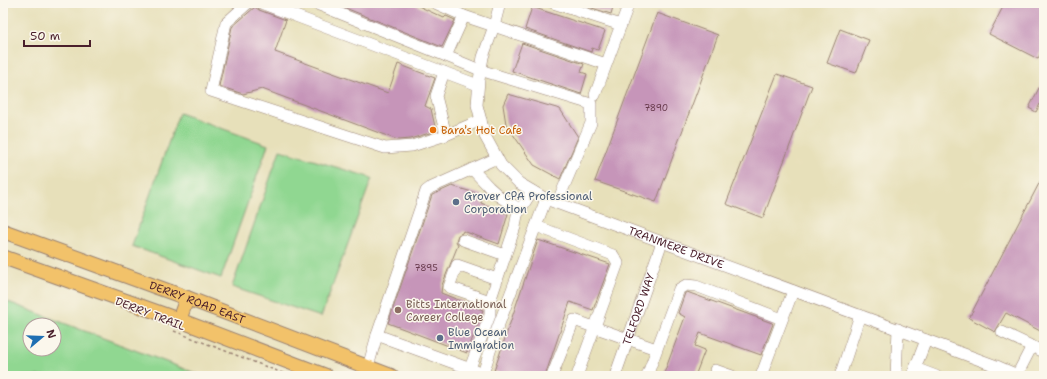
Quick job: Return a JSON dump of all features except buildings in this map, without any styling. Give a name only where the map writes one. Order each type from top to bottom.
[{"type":"main road","name":"DERRY ROAD EAST","points":[[3,231],[187,298],[391,376]]},
{"type":"main road","points":[[3,256],[175,325],[326,376]]},
{"type":"main road","points":[[175,325],[187,298]]},
{"type":"street","points":[[248,3],[226,23],[211,91],[385,148],[412,146],[446,135],[481,120]]},
{"type":"street","points":[[261,3],[478,85]]},
{"type":"street","points":[[314,3],[480,70],[591,104],[591,123],[557,203]]},
{"type":"street","points":[[435,3],[464,16],[606,64]]},
{"type":"street","name":"TRANMERE DRIVE","points":[[500,3],[480,70],[477,105],[485,136],[501,165],[519,183],[546,199],[898,329],[926,340],[996,373],[1018,375]]},
{"type":"street","points":[[553,3],[621,25]]},
{"type":"street","points":[[595,95],[629,3]]},
{"type":"street","points":[[446,56],[464,16]]},
{"type":"street","points":[[444,72],[436,96],[446,135]]},
{"type":"street","points":[[368,367],[377,335],[426,191],[497,158]]},
{"type":"street","points":[[472,169],[500,197],[520,209]]},
{"type":"street","points":[[470,368],[490,315],[490,301],[515,227],[517,215],[532,191]]},
{"type":"street","points":[[377,335],[487,375],[496,332],[546,199]]},
{"type":"street","points":[[536,226],[613,255],[618,263],[577,376]]},
{"type":"street","points":[[463,240],[505,255]]},
{"type":"street","name":"TELFORD WAY","points":[[615,376],[662,242]]},
{"type":"street","points":[[490,301],[449,287],[457,266],[497,279]]},
{"type":"street","points":[[646,376],[679,289],[686,285],[696,286],[782,319]]},
{"type":"street","points":[[761,376],[793,290]]},
{"type":"street","points":[[840,376],[860,315]]},
{"type":"street","points":[[552,376],[574,320],[656,349]]},
{"type":"street","points":[[896,376],[898,329]]},
{"type":"street","points":[[1002,332],[1044,352]]},
{"type":"street","points":[[926,340],[913,372],[936,376]]},
{"type":"street","points":[[1018,375],[1032,346]]},
{"type":"street","points":[[715,370],[732,376]]},
{"type":"path","name":"DERRY TRAIL","points":[[175,325],[290,376]]},
{"type":"green space","points":[[179,113],[268,145],[221,278],[132,246]]},
{"type":"green space","points":[[280,150],[372,178],[321,317],[232,287]]},
{"type":"green space","points":[[3,300],[48,317],[22,317],[22,357],[62,357],[62,322],[203,376],[3,376]]},
{"type":"place","name":"Bara's Hot Cafe","points":[[433,130]]},
{"type":"place","name":"Grover CPA Professional Corporation","points":[[456,202]]},
{"type":"place","name":"Bitts International Career College","points":[[398,310]]},
{"type":"place","name":"Blue Ocean Immigration","points":[[440,338]]}]
